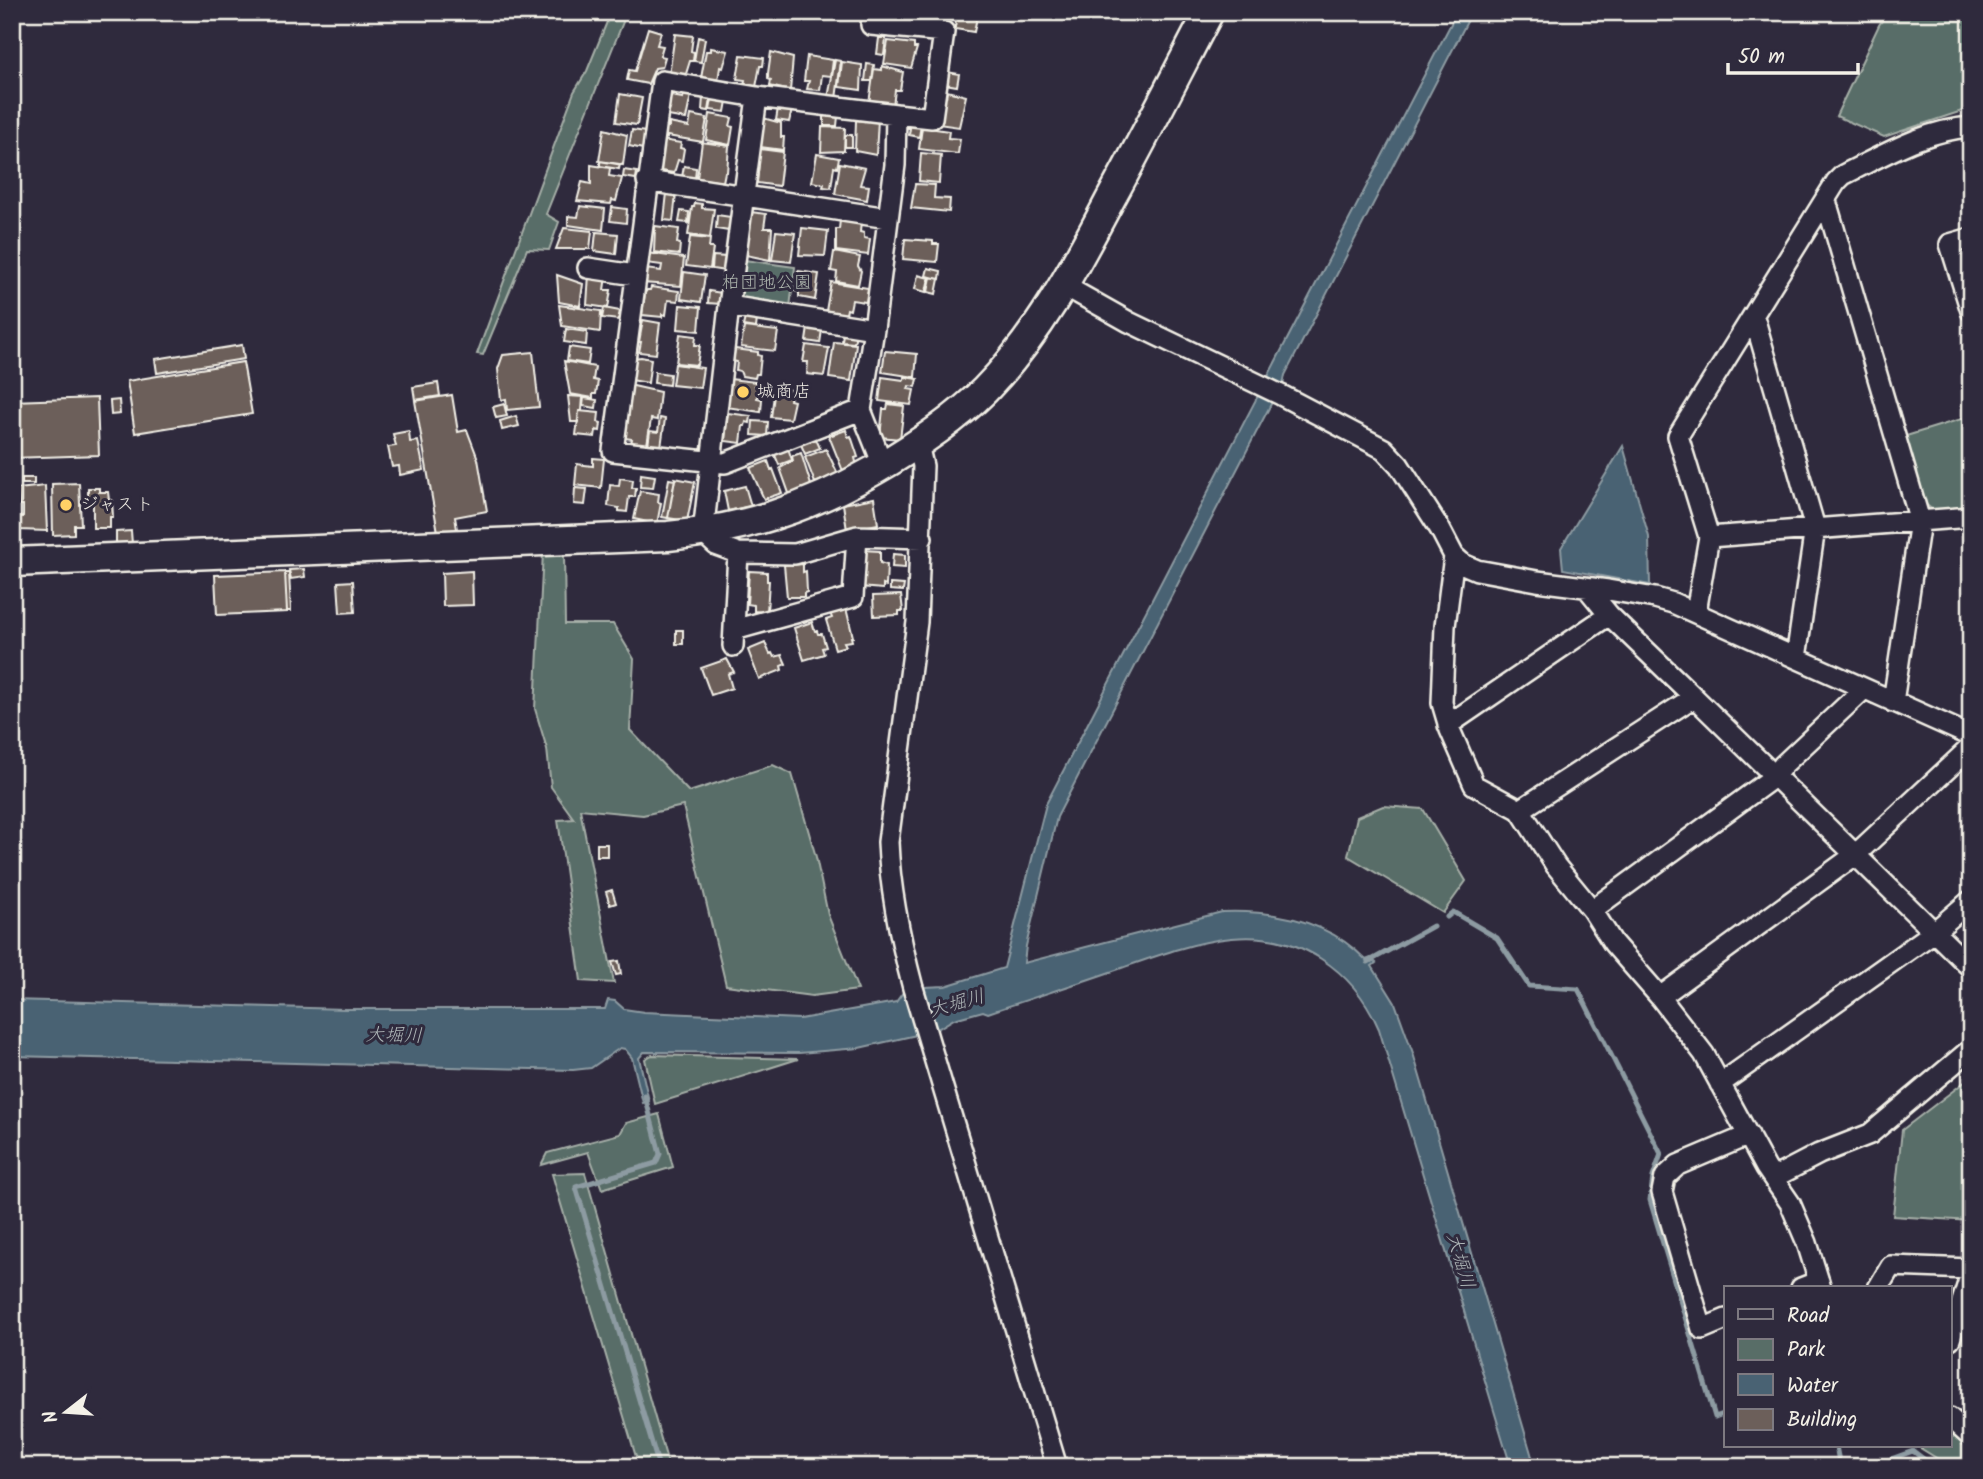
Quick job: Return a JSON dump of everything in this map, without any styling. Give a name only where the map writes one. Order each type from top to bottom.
[{"type":"street","points":[[12,562],[549,542],[703,533],[755,522],[812,502],[918,444],[985,390],[1025,342],[1065,286],[1209,12]]},
{"type":"street","points":[[861,410],[725,463],[613,451],[662,81],[757,97],[932,118],[944,32],[871,25]]},
{"type":"street","points":[[703,533],[757,97]]},
{"type":"street","points":[[883,465],[861,410],[895,165],[896,114]]},
{"type":"street","points":[[1696,612],[1709,537],[1678,436],[1836,182],[1843,175],[1916,139],[1952,128],[1971,127]]},
{"type":"street","points":[[647,181],[888,218]]},
{"type":"street","points":[[1826,201],[1920,521],[1893,702]]},
{"type":"street","points":[[1971,238],[1950,244],[1971,311]]},
{"type":"street","points":[[588,268],[635,275]]},
{"type":"street","points":[[1065,286],[1129,322],[1384,449],[1422,498],[1454,556],[1463,564],[1537,581],[1655,598],[1696,612],[1971,736]]},
{"type":"street","points":[[729,306],[874,329]]},
{"type":"street","points":[[1754,317],[1815,528],[1796,658]]},
{"type":"street","points":[[918,444],[923,466],[917,622],[888,842],[889,874],[912,988],[1057,1467]]},
{"type":"street","points":[[1709,537],[1971,517]]},
{"type":"street","points":[[703,533],[716,545],[738,553],[795,554],[856,536],[922,538]]},
{"type":"street","points":[[738,553],[733,638],[853,597],[856,536]]},
{"type":"street","points":[[1454,556],[1445,626],[1442,703],[1448,725],[1474,786],[1520,810],[1556,866],[1592,910],[1613,943],[1660,997],[1704,1054],[1773,1178],[1790,1203],[1807,1243],[1814,1286]]},
{"type":"street","points":[[1587,588],[1609,615],[1971,968]]},
{"type":"street","points":[[1448,725],[1609,615]]},
{"type":"street","points":[[1592,910],[1774,777],[1783,765],[1864,688]]},
{"type":"street","points":[[1520,810],[1694,697]]},
{"type":"street","points":[[1660,997],[1855,855],[1971,747]]},
{"type":"street","points":[[1720,1084],[1934,932],[1971,900]]},
{"type":"street","points":[[1773,1178],[1819,1154],[1870,1133],[1971,1049]]},
{"type":"street","points":[[1724,1320],[1702,1329],[1662,1192],[1665,1177],[1678,1165],[1749,1135]]},
{"type":"street","points":[[1879,1286],[1891,1266],[1971,1272],[1952,1333]]},
{"type":"street","points":[[1952,1420],[1971,1437]]},
{"type":"green space","points":[[611,12],[627,12],[546,214],[559,222],[549,250],[527,249],[483,355],[477,354],[574,92],[587,71]]},
{"type":"green space","points":[[1888,12],[1971,12],[1971,108],[1884,137],[1836,116],[1879,25]]},
{"type":"green space","name":"柏団地公園","points":[[744,260],[795,267],[790,307],[746,301],[739,291]]},
{"type":"green space","points":[[1971,416],[1971,508],[1934,511],[1923,502],[1903,437]]},
{"type":"green space","points":[[543,552],[564,554],[565,624],[613,624],[634,659],[630,730],[689,792],[773,765],[792,774],[816,857],[828,915],[858,990],[812,996],[726,985],[683,806],[643,815],[580,809],[614,983],[581,981],[558,820],[574,819],[551,787],[547,749],[535,709]]},
{"type":"green space","points":[[1383,806],[1423,809],[1466,881],[1443,913],[1348,856],[1357,817]]},
{"type":"green space","points":[[652,1055],[798,1059],[655,1104],[645,1059]]},
{"type":"green space","points":[[1971,1077],[1971,1221],[1893,1216],[1902,1130]]},
{"type":"green space","points":[[659,1114],[673,1167],[602,1189],[588,1152],[541,1165],[547,1153],[620,1134],[626,1123]]},
{"type":"green space","points":[[585,1173],[669,1467],[639,1467],[552,1174]]},
{"type":"green space","points":[[1971,1429],[1971,1467],[1951,1467],[1920,1448],[1952,1448],[1952,1430]]},
{"type":"water","name":"大堀川","points":[[1457,12],[1472,12],[1285,375],[1283,385],[1057,817],[1024,963],[1222,912],[1262,913],[1300,920],[1335,935],[1366,960],[1371,958],[1376,963],[1372,966],[1395,1003],[1413,1053],[1535,1467],[1511,1467],[1379,1029],[1355,989],[1339,972],[1301,948],[1279,941],[1256,937],[1232,938],[1189,946],[988,1013],[983,1011],[954,1019],[934,1031],[859,1048],[799,1053],[644,1052],[639,1058],[649,1101],[643,1103],[632,1058],[625,1049],[620,1048],[591,1068],[573,1070],[12,1056],[12,1000],[345,1009],[605,1009],[608,1000],[615,1001],[624,1009],[644,1012],[800,1019],[896,1002],[904,991],[908,996],[924,987],[945,986],[1004,968],[1046,804]]},
{"type":"water","points":[[1623,446],[1649,537],[1650,585],[1563,569],[1561,548]]},
{"type":"building","points":[[957,12],[978,12],[974,32],[955,29]]},
{"type":"building","points":[[648,28],[661,32],[657,45],[663,46],[660,56],[665,57],[662,67],[655,68],[648,84],[627,80],[629,70],[635,71]]},
{"type":"building","points":[[675,34],[693,36],[693,61],[690,61],[685,77],[669,75]]},
{"type":"building","points":[[698,37],[705,39],[701,62],[694,61]]},
{"type":"building","points":[[879,38],[886,38],[884,55],[877,54]]},
{"type":"building","points":[[888,41],[914,44],[914,48],[917,48],[911,68],[884,64]]},
{"type":"building","points":[[711,48],[728,51],[723,68],[720,67],[718,81],[701,78],[706,51],[711,51]]},
{"type":"building","points":[[771,52],[793,58],[790,91],[770,86],[768,73]]},
{"type":"building","points":[[741,55],[764,58],[756,87],[744,85],[745,80],[737,79]]},
{"type":"building","points":[[807,56],[833,60],[831,76],[822,75],[820,90],[807,89],[809,81],[804,81]]},
{"type":"building","points":[[835,60],[841,61],[836,99],[828,98]]},
{"type":"building","points":[[842,62],[862,65],[861,90],[839,87]]},
{"type":"building","points":[[867,64],[874,65],[872,81],[865,81]]},
{"type":"building","points":[[882,66],[903,72],[900,90],[895,90],[893,106],[869,103],[874,69],[882,70]]},
{"type":"building","points":[[947,72],[959,74],[957,86],[945,84]]},
{"type":"building","points":[[947,91],[966,96],[959,127],[938,124],[942,96],[946,97]]},
{"type":"building","points":[[620,94],[642,98],[637,125],[616,122]]},
{"type":"building","points":[[684,94],[691,95],[686,119],[668,116],[671,96],[683,98]]},
{"type":"building","points":[[703,97],[711,99],[709,111],[702,110]]},
{"type":"building","points":[[712,99],[727,101],[725,112],[710,110]]},
{"type":"building","points":[[778,108],[792,110],[789,122],[776,120]]},
{"type":"building","points":[[710,114],[732,118],[730,145],[706,140]]},
{"type":"building","points":[[691,115],[707,118],[703,142],[661,137],[663,126],[669,127],[669,123],[689,127]]},
{"type":"building","points":[[824,116],[838,116],[837,126],[824,126]]},
{"type":"building","points":[[763,118],[781,123],[783,150],[760,147]]},
{"type":"building","points":[[864,118],[878,119],[876,155],[855,151],[856,120],[864,121]]},
{"type":"building","points":[[910,123],[921,125],[919,137],[909,135],[910,128],[906,128]]},
{"type":"building","points":[[822,127],[845,128],[844,151],[821,152]]},
{"type":"building","points":[[922,127],[949,131],[948,138],[960,139],[958,154],[919,149]]},
{"type":"building","points":[[604,129],[627,135],[623,165],[599,161]]},
{"type":"building","points":[[632,130],[646,132],[643,149],[629,146]]},
{"type":"building","points":[[845,135],[852,135],[852,147],[845,147]]},
{"type":"building","points":[[662,140],[681,143],[680,148],[684,149],[682,161],[678,160],[674,173],[661,171],[661,167],[657,166]]},
{"type":"building","points":[[702,142],[729,146],[727,172],[723,182],[697,178]]},
{"type":"building","points":[[760,149],[783,152],[779,186],[757,183]]},
{"type":"building","points":[[921,153],[941,155],[939,183],[919,181]]},
{"type":"building","points":[[817,154],[839,158],[837,168],[834,167],[831,188],[812,182]]},
{"type":"building","points":[[600,161],[620,164],[619,169],[600,166]]},
{"type":"building","points":[[840,163],[865,168],[860,185],[869,186],[867,200],[835,194]]},
{"type":"building","points":[[591,165],[610,168],[609,176],[622,178],[616,201],[612,200],[611,204],[577,201],[582,182],[591,184]]},
{"type":"building","points":[[684,166],[696,168],[695,179],[682,177]]},
{"type":"building","points":[[624,170],[637,172],[636,179],[623,177]]},
{"type":"building","points":[[915,184],[935,185],[934,198],[950,199],[949,212],[911,208]]},
{"type":"building","points":[[667,193],[676,194],[673,221],[664,220]]},
{"type":"building","points":[[695,203],[702,204],[702,208],[714,209],[710,238],[688,235]]},
{"type":"building","points":[[580,206],[605,209],[603,230],[568,225],[568,216],[578,217]]},
{"type":"building","points":[[612,207],[627,209],[626,223],[610,221]]},
{"type":"building","points":[[681,211],[689,212],[688,223],[679,222]]},
{"type":"building","points":[[751,212],[766,214],[764,228],[772,228],[770,260],[746,255]]},
{"type":"building","points":[[717,215],[731,217],[729,231],[716,229]]},
{"type":"building","points":[[840,220],[861,222],[860,232],[864,233],[864,238],[870,239],[868,255],[836,251],[836,229],[839,229]]},
{"type":"building","points":[[655,226],[679,229],[679,255],[654,252]]},
{"type":"building","points":[[564,228],[592,231],[590,249],[556,249]]},
{"type":"building","points":[[802,228],[828,231],[825,256],[799,255]]},
{"type":"building","points":[[776,231],[795,233],[791,262],[772,260]]},
{"type":"building","points":[[596,232],[618,234],[616,254],[594,251]]},
{"type":"building","points":[[690,237],[710,239],[709,248],[713,248],[710,269],[686,266]]},
{"type":"building","points":[[905,239],[939,244],[937,262],[903,259]]},
{"type":"building","points":[[834,252],[860,257],[858,285],[836,281],[837,272],[831,271]]},
{"type":"building","points":[[647,253],[684,258],[681,286],[643,283],[645,269],[661,271],[662,265],[646,263]]},
{"type":"building","points":[[713,256],[726,257],[725,271],[712,269]]},
{"type":"building","points":[[928,268],[941,271],[940,279],[926,276]]},
{"type":"building","points":[[798,271],[819,274],[815,300],[799,297],[799,292],[795,291]]},
{"type":"building","points":[[684,272],[705,275],[701,302],[681,299]]},
{"type":"building","points":[[589,274],[606,276],[604,290],[611,290],[608,308],[587,305]]},
{"type":"building","points":[[557,275],[583,284],[580,306],[559,302]]},
{"type":"building","points":[[918,275],[929,278],[926,292],[915,289]]},
{"type":"building","points":[[931,277],[939,279],[936,294],[928,292]]},
{"type":"building","points":[[831,282],[868,288],[866,302],[852,300],[850,310],[847,309],[846,314],[826,311]]},
{"type":"building","points":[[651,287],[679,291],[678,301],[668,300],[666,315],[662,314],[662,317],[642,315],[645,293]]},
{"type":"building","points":[[709,291],[722,293],[721,304],[708,303]]},
{"type":"building","points":[[559,305],[601,311],[600,332],[562,326]]},
{"type":"building","points":[[680,305],[701,307],[699,331],[678,329]]},
{"type":"building","points":[[604,308],[620,311],[618,320],[602,318]]},
{"type":"building","points":[[745,318],[757,319],[756,328],[743,326]]},
{"type":"building","points":[[643,320],[660,323],[656,354],[639,352]]},
{"type":"building","points":[[744,327],[778,331],[775,351],[741,347]]},
{"type":"building","points":[[808,328],[822,330],[820,343],[806,341]]},
{"type":"building","points":[[566,329],[587,332],[586,345],[564,342]]},
{"type":"building","points":[[843,333],[856,334],[854,343],[842,342]]},
{"type":"building","points":[[680,334],[696,336],[695,345],[700,345],[697,365],[676,363]]},
{"type":"building","points":[[834,342],[856,344],[851,381],[829,378]]},
{"type":"building","points":[[242,345],[244,359],[157,373],[155,359]]},
{"type":"building","points":[[806,345],[829,348],[824,376],[807,374],[808,362],[803,362]]},
{"type":"building","points":[[569,347],[590,350],[588,364],[567,361]]},
{"type":"building","points":[[735,349],[758,352],[761,356],[759,374],[756,374],[755,378],[742,376],[740,371],[736,370],[737,362],[733,361]]},
{"type":"building","points":[[885,351],[917,354],[915,377],[882,372]]},
{"type":"building","points":[[533,352],[539,407],[507,410],[506,399],[501,400],[498,369],[503,355]]},
{"type":"building","points":[[634,358],[651,359],[648,383],[631,380]]},
{"type":"building","points":[[564,361],[595,367],[593,380],[598,381],[593,398],[570,394]]},
{"type":"building","points":[[243,362],[252,414],[135,433],[127,381]]},
{"type":"building","points":[[675,364],[703,368],[700,388],[672,385]]},
{"type":"building","points":[[655,372],[670,374],[669,385],[654,383]]},
{"type":"building","points":[[882,377],[918,379],[916,387],[909,386],[908,389],[914,390],[911,405],[879,401]]},
{"type":"building","name":"城商店","points":[[730,379],[756,382],[755,385],[759,385],[757,398],[762,399],[761,412],[726,407]]},
{"type":"building","points":[[438,383],[440,396],[415,400],[413,387]]},
{"type":"building","points":[[629,385],[660,392],[657,420],[651,419],[647,445],[631,443],[632,439],[625,438]]},
{"type":"building","points":[[775,388],[792,390],[790,400],[794,401],[790,419],[771,417]]},
{"type":"building","points":[[452,395],[458,432],[467,430],[478,459],[487,511],[455,517],[457,529],[438,532],[415,401]]},
{"type":"building","points":[[568,396],[583,397],[578,422],[571,422]]},
{"type":"building","points":[[97,398],[99,455],[12,458],[12,401]]},
{"type":"building","points":[[584,398],[597,400],[596,408],[583,406]]},
{"type":"building","points":[[119,400],[120,414],[111,415],[110,401]]},
{"type":"building","points":[[504,404],[507,416],[496,418],[493,407]]},
{"type":"building","points":[[888,404],[904,406],[900,439],[880,437],[883,409],[887,409]]},
{"type":"building","points":[[579,411],[599,413],[600,431],[596,430],[595,437],[576,435]]},
{"type":"building","points":[[728,413],[751,416],[750,423],[746,422],[743,426],[741,443],[725,441]]},
{"type":"building","points":[[516,416],[519,426],[502,430],[500,421]]},
{"type":"building","points":[[660,418],[665,419],[661,447],[648,446],[650,431],[658,432]]},
{"type":"building","points":[[753,421],[768,422],[767,436],[752,435]]},
{"type":"building","points":[[846,430],[848,437],[851,436],[858,457],[855,458],[857,466],[843,471],[829,436]]},
{"type":"building","points":[[409,431],[410,442],[418,441],[424,470],[400,475],[399,466],[392,467],[388,447],[396,446],[393,434]]},
{"type":"building","points":[[815,437],[820,448],[805,454],[800,442]]},
{"type":"building","points":[[788,448],[792,460],[779,465],[774,453]]},
{"type":"building","points":[[826,449],[838,474],[815,483],[805,457]]},
{"type":"building","points":[[801,453],[811,485],[790,496],[780,468],[793,461],[792,456]]},
{"type":"building","points":[[593,458],[604,459],[601,488],[575,485],[577,464],[593,466]]},
{"type":"building","points":[[768,461],[782,493],[764,499],[750,468]]},
{"type":"building","points":[[641,474],[655,476],[653,488],[640,487]]},
{"type":"building","points":[[22,478],[34,478],[34,484],[22,484]]},
{"type":"building","points":[[620,478],[633,480],[632,488],[636,488],[635,497],[629,497],[627,512],[608,506],[610,485],[619,486]]},
{"type":"building","points":[[675,478],[695,482],[687,521],[668,518]]},
{"type":"building","points":[[669,479],[675,480],[668,518],[662,517]]},
{"type":"building","name":"ジャスト","points":[[79,483],[81,525],[74,525],[74,534],[53,535],[52,484]]},
{"type":"building","points":[[45,486],[47,531],[19,530],[18,517],[23,517],[23,505],[19,505],[18,489]]},
{"type":"building","points":[[745,486],[751,506],[728,511],[724,491]]},
{"type":"building","points":[[88,488],[99,488],[99,492],[108,492],[109,500],[112,500],[113,517],[110,517],[110,528],[93,528],[93,503],[88,503]]},
{"type":"building","points":[[575,488],[587,489],[585,505],[574,504]]},
{"type":"building","points":[[640,491],[659,494],[658,502],[661,503],[657,524],[634,519]]},
{"type":"building","points":[[874,498],[878,524],[847,530],[843,504]]},
{"type":"building","points":[[131,531],[132,544],[116,545],[116,532]]},
{"type":"building","points":[[862,550],[880,551],[880,563],[887,565],[886,586],[883,585],[883,589],[860,587]]},
{"type":"building","points":[[893,554],[905,555],[905,568],[892,567]]},
{"type":"building","points":[[803,564],[807,592],[804,597],[787,597],[784,565]]},
{"type":"building","points":[[304,569],[305,577],[291,579],[289,570]]},
{"type":"building","points":[[472,571],[473,605],[443,606],[442,573]]},
{"type":"building","points":[[749,571],[767,572],[767,612],[754,611],[754,605],[747,604]]},
{"type":"building","points":[[285,572],[287,612],[217,615],[215,575]]},
{"type":"building","points":[[285,572],[289,572],[291,611],[287,611]]},
{"type":"building","points":[[353,581],[355,612],[340,613],[338,582]]},
{"type":"building","points":[[890,584],[904,585],[903,591],[890,590]]},
{"type":"building","points":[[901,595],[903,611],[899,611],[899,615],[874,616],[873,596]]},
{"type":"building","points":[[846,608],[852,641],[844,642],[846,646],[835,649],[826,620],[832,618],[830,613]]},
{"type":"building","points":[[812,622],[815,631],[822,634],[826,647],[822,648],[824,654],[804,660],[794,628]]},
{"type":"building","points":[[676,630],[683,630],[683,644],[676,644]]},
{"type":"building","points":[[765,643],[770,654],[774,657],[782,655],[786,664],[781,666],[782,670],[759,679],[748,650]]},
{"type":"building","points":[[727,659],[734,672],[728,674],[732,688],[711,695],[701,668]]},
{"type":"building","points":[[597,844],[607,844],[607,856],[597,856]]},
{"type":"building","points":[[612,890],[616,903],[610,905],[606,892]]},
{"type":"building","points":[[619,961],[621,974],[616,975],[612,962]]},
{"type":"waterway","points":[[1447,917],[1453,912],[1497,938],[1529,986],[1578,989],[1661,1154],[1653,1177],[1650,1200],[1715,1417],[1724,1414]]},
{"type":"waterway","points":[[1368,962],[1433,926]]},
{"type":"waterway","points":[[645,1096],[660,1154],[656,1163],[576,1187],[659,1467]]},
{"type":"waterway","points":[[1836,1448],[1840,1467]]},
{"type":"waterway","points":[[1869,1467],[1913,1451],[1934,1467]]},
{"type":"place","name":"城商店","points":[[743,392]]},
{"type":"place","name":"ジャスト","points":[[66,505]]}]
